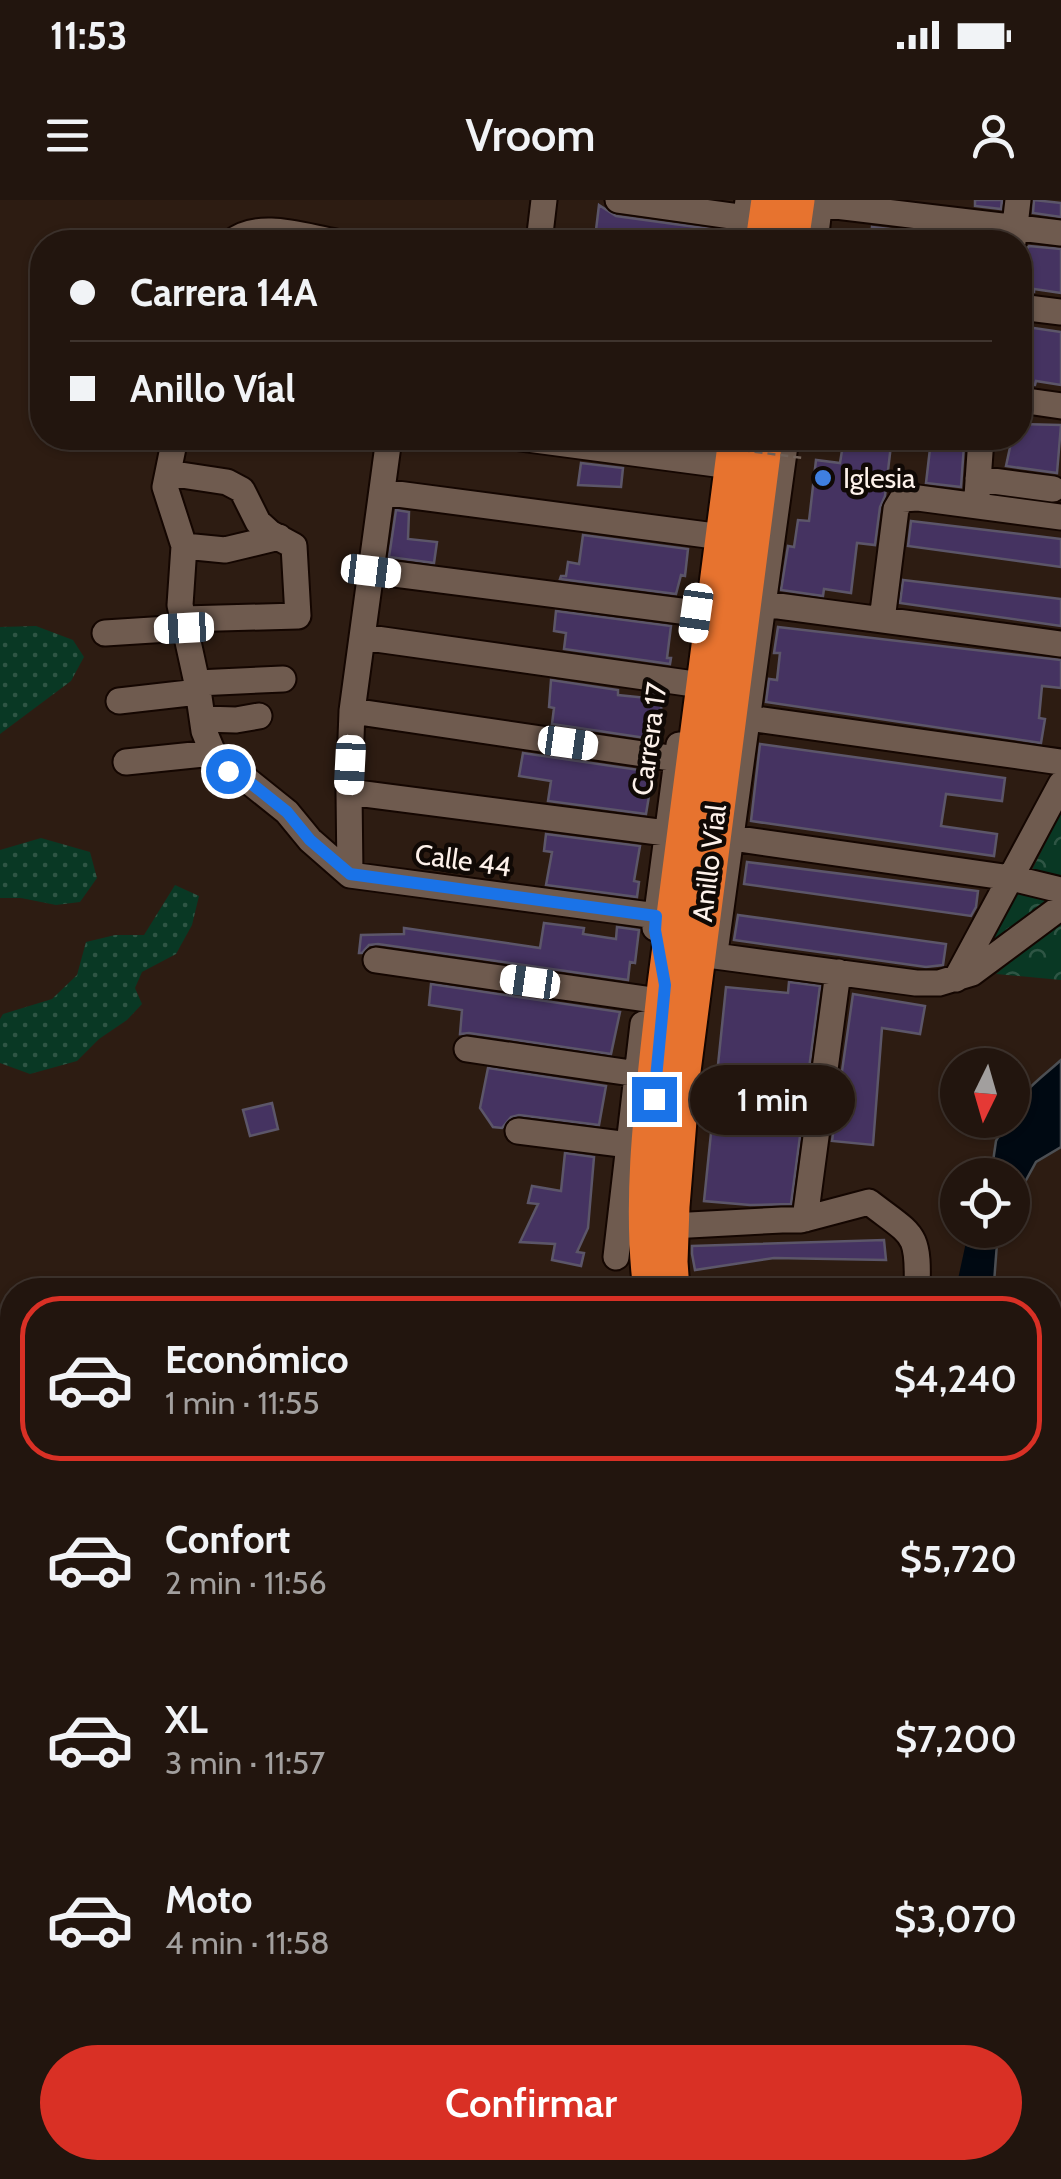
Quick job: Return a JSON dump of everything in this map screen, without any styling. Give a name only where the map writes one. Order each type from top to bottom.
[{"type":"highway","points":[[797,230],[812,201]]},
{"type":"highway","name":"Anillo Víal","points":[[649,1278],[645,1237],[656,1071],[656,992],[719,450]]},
{"type":"highway","name":"Anillo Víal","points":[[672,1278],[672,1216],[685,1052],[763,450]]},
{"type":"street","points":[[540,230],[544,200]]},
{"type":"street","points":[[618,200],[754,220]]},
{"type":"street","points":[[1015,230],[1018,200]]},
{"type":"street","points":[[813,230],[812,201],[984,230]]},
{"type":"street","points":[[1032,234],[1061,233]]},
{"type":"street","points":[[1032,308],[1061,312]]},
{"type":"street","points":[[1032,402],[1061,406]]},
{"type":"street","points":[[173,450],[165,487],[184,546],[180,605],[204,731],[213,753],[222,766],[237,772],[287,812],[310,840],[350,874]]},
{"type":"street","points":[[350,874],[348,792],[352,712],[387,450]]},
{"type":"street","name":"Carrera 17","points":[[616,1256],[638,1074],[656,992],[656,923],[666,833],[718,450]]},
{"type":"street","points":[[794,450],[764,604],[688,1157],[672,1216],[805,1219],[869,1202],[910,1233],[918,1257],[917,1278]]},
{"type":"street","points":[[976,506],[980,450]]},
{"type":"street","points":[[105,632],[298,616],[294,546],[258,522],[242,490],[227,482],[168,473]]},
{"type":"street","points":[[978,479],[1053,489]]},
{"type":"street","points":[[382,492],[707,536]]},
{"type":"street","points":[[882,620],[896,510],[902,499],[1061,517]]},
{"type":"street","points":[[184,546],[226,550],[280,537]]},
{"type":"street","points":[[371,571],[696,613]]},
{"type":"street","points":[[764,604],[1061,644]]},
{"type":"street","points":[[362,637],[687,684]]},
{"type":"street","points":[[119,702],[197,687],[282,678]]},
{"type":"street","points":[[352,712],[677,758]]},
{"type":"street","points":[[203,719],[259,716]]},
{"type":"street","points":[[748,718],[1061,762]]},
{"type":"street","points":[[126,762],[213,753]]},
{"type":"street","points":[[956,980],[1061,784]]},
{"type":"street","points":[[348,792],[666,833]]},
{"type":"street","points":[[732,838],[1011,878],[1061,890]]},
{"type":"street","name":"Calle 44","points":[[350,874],[656,923]]},
{"type":"street","points":[[715,956],[940,983],[972,973],[1061,907]]},
{"type":"street","points":[[376,960],[656,992]]},
{"type":"street","points":[[805,1219],[838,972]]},
{"type":"street","points":[[467,1049],[638,1074]]},
{"type":"street","points":[[518,1131],[629,1146]]},
{"type":"green space","points":[[36,626],[73,640],[84,657],[71,681],[0,734],[0,627]]},
{"type":"green space","points":[[1061,812],[1061,882],[1031,872]]},
{"type":"green space","points":[[41,838],[90,852],[97,878],[80,902],[56,905],[0,898],[0,850]]},
{"type":"green space","points":[[175,885],[199,896],[192,925],[176,954],[142,972],[135,988],[142,1004],[127,1020],[99,1039],[77,1061],[30,1074],[0,1063],[3,1014],[52,999],[77,975],[86,942],[115,935],[144,935]]},
{"type":"green space","points":[[1012,887],[1058,905],[974,963]]},
{"type":"green space","points":[[1061,919],[1061,980],[996,974]]},
{"type":"shaded area","points":[[1061,1060],[1061,1147],[1036,1162],[1030,1173],[1030,1158],[994,1158],[998,1138],[1030,1138],[1030,1088]]},
{"type":"shaded area","points":[[983,1248],[997,1248],[994,1278],[979,1278]]},
{"type":"building","points":[[975,200],[1002,200],[1001,209],[975,206]]},
{"type":"building","points":[[1034,200],[1061,203],[1061,217],[1033,213]]},
{"type":"building","points":[[599,205],[616,216],[718,230],[596,230]]},
{"type":"building","points":[[1032,246],[1061,249],[1061,293],[1034,292]]},
{"type":"building","points":[[1032,328],[1061,332],[1061,385],[1036,381],[1035,385]]},
{"type":"building","points":[[1032,424],[1061,425],[1057,473],[1006,466],[1009,450],[1032,450]]},
{"type":"building","points":[[842,450],[890,450],[875,545],[857,543],[851,593],[824,589],[823,596],[781,590],[788,546],[794,547],[798,520],[809,521],[816,460],[840,463]]},
{"type":"building","points":[[930,450],[964,450],[961,487],[926,483]]},
{"type":"building","points":[[581,463],[623,468],[621,487],[578,485]]},
{"type":"building","points":[[396,510],[409,512],[408,539],[437,542],[434,563],[389,557]]},
{"type":"building","points":[[911,521],[1061,539],[1061,567],[908,546]]},
{"type":"building","points":[[583,535],[688,549],[685,576],[681,575],[676,594],[560,579],[566,576],[568,562],[579,564]]},
{"type":"building","points":[[903,580],[1061,599],[1061,626],[900,603]]},
{"type":"building","points":[[556,611],[671,626],[667,658],[671,658],[670,664],[564,649],[566,633],[554,631]]},
{"type":"building","points":[[778,627],[1061,660],[1061,688],[1042,686],[1039,718],[1045,719],[1041,743],[766,702],[769,679],[777,680],[780,653],[774,653]]},
{"type":"building","points":[[551,680],[618,690],[618,695],[662,696],[659,740],[552,724]]},
{"type":"building","points":[[760,744],[1005,778],[1002,801],[946,794],[941,826],[997,834],[994,856],[751,821]]},
{"type":"building","points":[[523,753],[653,772],[646,814],[548,801],[551,781],[519,776]]},
{"type":"building","points":[[546,834],[640,846],[634,881],[639,882],[637,897],[546,885],[552,852],[544,851]]},
{"type":"building","points":[[747,862],[978,891],[976,907],[971,916],[744,884]]},
{"type":"building","points":[[738,915],[946,944],[943,965],[926,967],[734,940]]},
{"type":"building","points":[[544,923],[584,928],[583,934],[616,939],[617,927],[639,930],[635,963],[630,962],[628,980],[378,944],[359,953],[361,935],[404,934],[404,928],[540,948]]},
{"type":"building","points":[[789,982],[820,986],[791,1204],[704,1201],[726,987],[788,993]]},
{"type":"building","points":[[431,984],[620,1012],[611,1054],[460,1034],[462,1010],[429,1005]]},
{"type":"building","points":[[853,994],[925,1006],[920,1034],[882,1028],[873,1145],[832,1141]]},
{"type":"building","points":[[488,1068],[606,1086],[599,1125],[519,1115],[511,1117],[502,1128],[493,1127],[480,1108]]},
{"type":"building","points":[[272,1103],[278,1129],[250,1136],[243,1110]]},
{"type":"building","points":[[565,1153],[594,1157],[588,1228],[577,1252],[584,1253],[581,1266],[552,1260],[555,1244],[520,1242],[538,1204],[528,1203],[532,1186],[561,1191]]},
{"type":"building","points":[[884,1240],[886,1260],[774,1258],[695,1270],[692,1254],[692,1246]]},
{"type":"waterway","points":[[974,1278],[980,1248]]},
{"type":"place","name":"Iglesia","points":[[823,478]]},
{"type":"route","points":[[228,771],[237,772],[287,812],[310,840],[350,874],[656,916],[665,985],[654,1099]]}]
